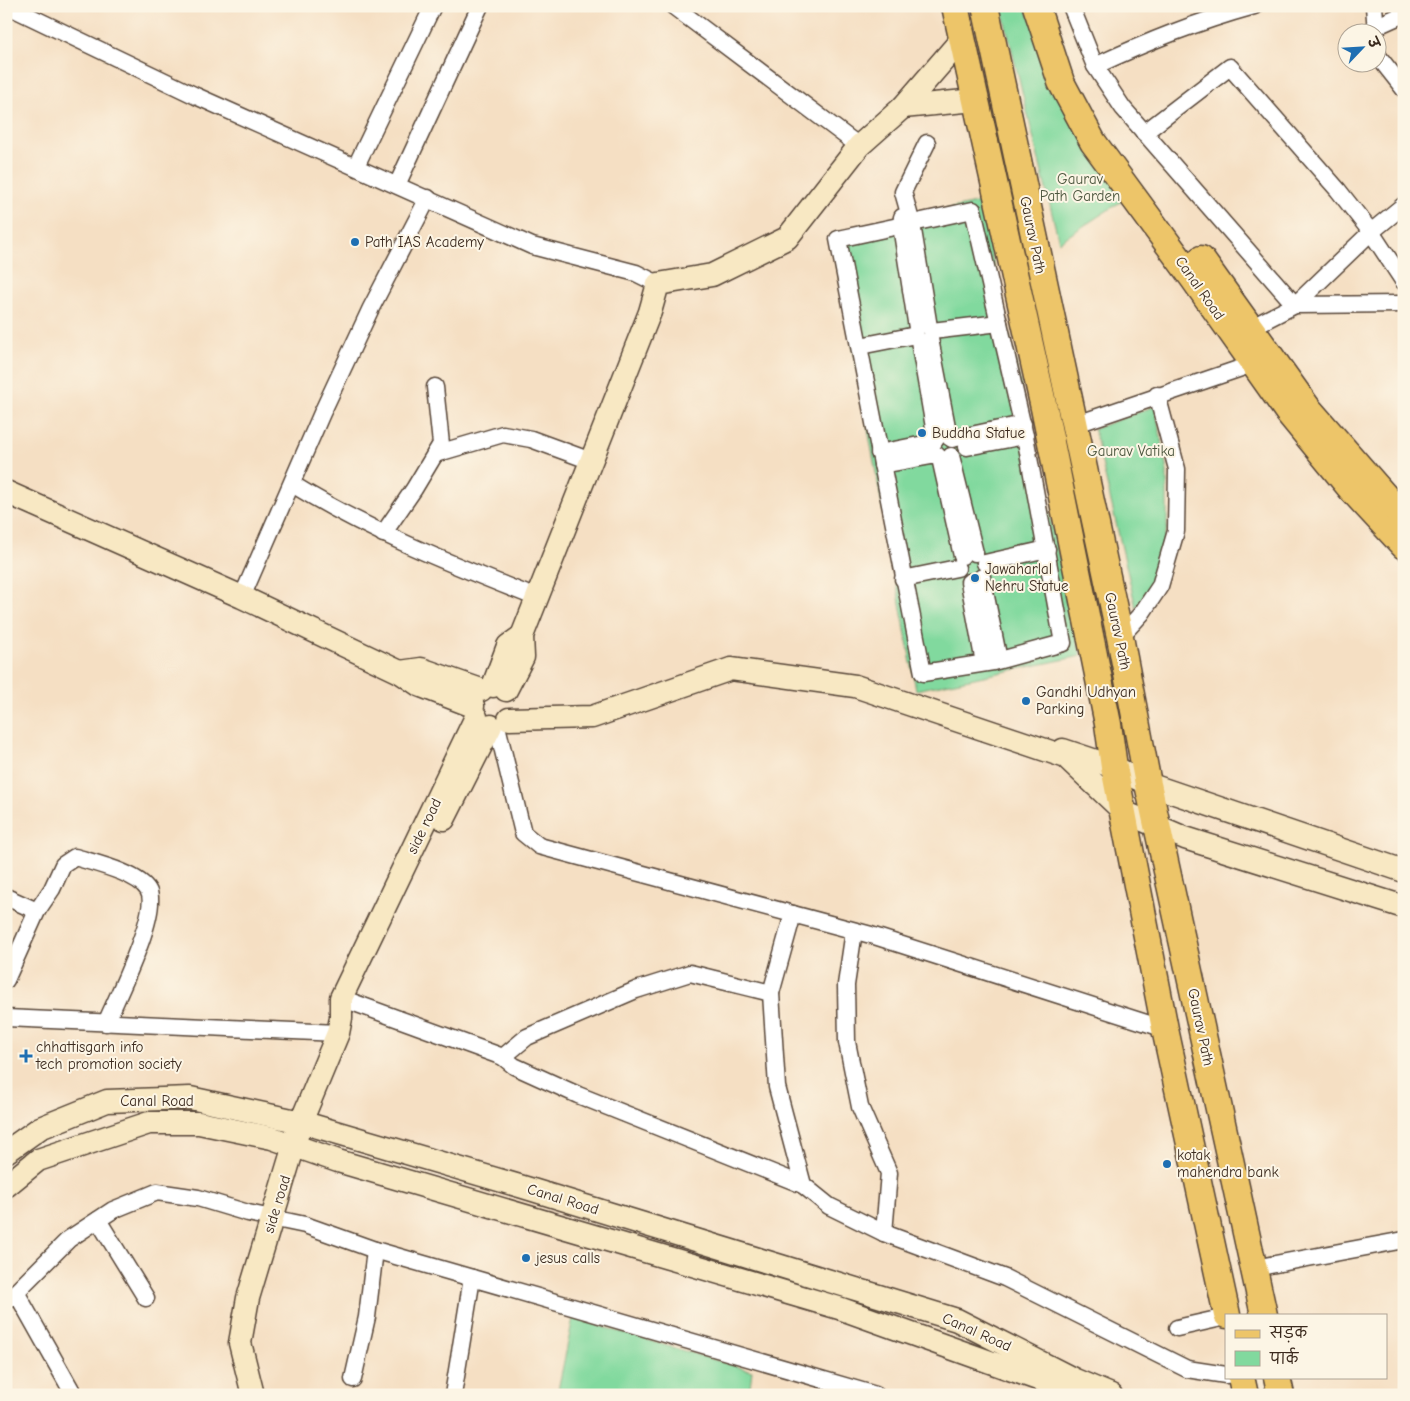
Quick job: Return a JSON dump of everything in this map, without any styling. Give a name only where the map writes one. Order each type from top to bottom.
[{"type":"main road","points":[[955,6],[1044,408],[1108,724],[1114,767],[1165,1029],[1227,1314]]},
{"type":"main road","name":"Gaurav Path","points":[[985,6],[1120,637],[1148,784],[1264,1314]]},
{"type":"main road","name":"Canal Road","points":[[1036,6],[1061,82],[1093,142],[1194,278],[1253,364],[1324,456],[1404,546]]},
{"type":"main road","points":[[1050,6],[1075,79],[1122,154],[1252,327],[1307,407],[1404,518]]},
{"type":"main road","points":[[1241,1378],[1245,1395]]},
{"type":"main road","points":[[1277,1378],[1281,1395]]},
{"type":"street","points":[[8,6],[196,96],[532,246],[636,273],[658,284],[712,275],[787,238],[859,146],[903,107],[961,40]]},
{"type":"street","points":[[356,166],[433,6]]},
{"type":"street","points":[[397,185],[480,6]]},
{"type":"street","points":[[673,6],[859,146]]},
{"type":"street","points":[[1071,6],[1095,66],[1123,108],[1294,305],[1404,304]]},
{"type":"street","points":[[1095,66],[1153,38],[1206,19],[1254,6]]},
{"type":"street","points":[[1374,6],[1375,22]]},
{"type":"street","points":[[1388,23],[1404,14]]},
{"type":"street","points":[[1144,133],[1230,67],[1371,232],[1404,282]]},
{"type":"street","points":[[1388,69],[1404,89]]},
{"type":"street","points":[[903,107],[975,100]]},
{"type":"street","points":[[927,143],[904,192],[907,225],[944,447],[993,663]]},
{"type":"street","points":[[242,597],[322,413],[371,308],[428,198]]},
{"type":"street","points":[[1074,425],[1157,395],[1253,364],[1252,327],[1294,305],[1371,232],[1404,205]]},
{"type":"street","points":[[973,210],[1000,323],[1024,430],[1063,643],[993,663],[922,673],[838,239],[973,210]]},
{"type":"street","name":"side road","points":[[253,1395],[240,1343],[248,1298],[301,1122],[344,1018],[493,708],[522,657],[522,636],[650,312],[658,284]]},
{"type":"street","points":[[860,346],[924,333],[1000,323]]},
{"type":"street","points":[[383,534],[441,444],[435,387]]},
{"type":"street","points":[[1120,637],[1142,613],[1160,586],[1176,531],[1176,469],[1157,395]]},
{"type":"street","points":[[880,459],[1024,430]]},
{"type":"street","points":[[435,454],[502,434],[531,439],[591,460]]},
{"type":"street","points":[[292,484],[339,513],[383,534],[435,558],[537,598]]},
{"type":"street","points":[[6,492],[242,597],[400,672],[421,669],[493,708],[592,717],[731,669],[855,686],[1066,757],[1124,812],[1184,838],[1404,907]]},
{"type":"street","points":[[903,579],[972,567],[1047,549]]},
{"type":"street","points":[[493,708],[590,707],[726,660],[858,681],[904,694],[1114,767],[1148,784],[1404,871]]},
{"type":"street","points":[[493,708],[523,833],[539,846],[854,931],[1165,1029]]},
{"type":"street","points":[[6,980],[37,911],[52,889],[63,865],[75,857],[122,873],[139,881],[148,888],[152,899],[143,936],[106,1023]]},
{"type":"street","points":[[6,897],[37,911]]},
{"type":"street","points":[[793,914],[771,994],[777,1087],[802,1184]]},
{"type":"street","points":[[854,931],[846,984],[846,1042],[860,1106],[888,1174],[884,1233]]},
{"type":"street","points":[[503,1057],[528,1036],[636,990],[690,973],[771,994]]},
{"type":"street","points":[[6,1018],[106,1023],[344,1018],[503,1057],[514,1066],[578,1094],[802,1184],[829,1206],[884,1233],[1004,1278],[1187,1368],[1225,1375]]},
{"type":"street","name":"Canal Road","points":[[6,1152],[40,1128],[107,1101],[190,1098],[301,1122],[523,1187],[957,1320],[1075,1380],[1111,1395]]},
{"type":"street","name":"Canal Road","points":[[6,1186],[38,1160],[149,1123],[199,1122],[295,1146],[338,1161],[839,1308],[1050,1382],[1077,1395]]},
{"type":"street","points":[[74,1395],[11,1297],[69,1239],[113,1210],[157,1192],[198,1198],[272,1219],[305,1225],[375,1250],[876,1395]]},
{"type":"street","points":[[98,1220],[146,1298]]},
{"type":"street","points":[[1254,1268],[1404,1240]]},
{"type":"street","points":[[354,1379],[366,1317],[375,1250]]},
{"type":"street","points":[[454,1395],[472,1278]]},
{"type":"street","points":[[1176,1328],[1225,1316]]},
{"type":"green space","name":"Gaurav Path Garden","points":[[1001,6],[1024,6],[1125,199],[1059,242]]},
{"type":"green space","points":[[980,202],[1081,656],[916,690],[832,234]]},
{"type":"green space","name":"Gaurav Vatika","points":[[1155,406],[1167,471],[1167,528],[1153,581],[1136,608],[1094,429]]},
{"type":"green space","points":[[573,1318],[752,1371],[749,1395],[557,1395]]},
{"type":"place","name":"Path IAS Academy","points":[[355,242]]},
{"type":"place","name":"Buddha Statue","points":[[922,433]]},
{"type":"place","name":"Jawaharlal Nehru Statue","points":[[975,578]]},
{"type":"place","name":"Gandhi Udhyan Parking","points":[[1026,701]]},
{"type":"place","name":"chhattisgarh info tech promotion society","points":[[26,1056]]},
{"type":"place","name":"kotak mahendra bank","points":[[1167,1164]]},
{"type":"place","name":"jesus calls","points":[[526,1258]]}]
